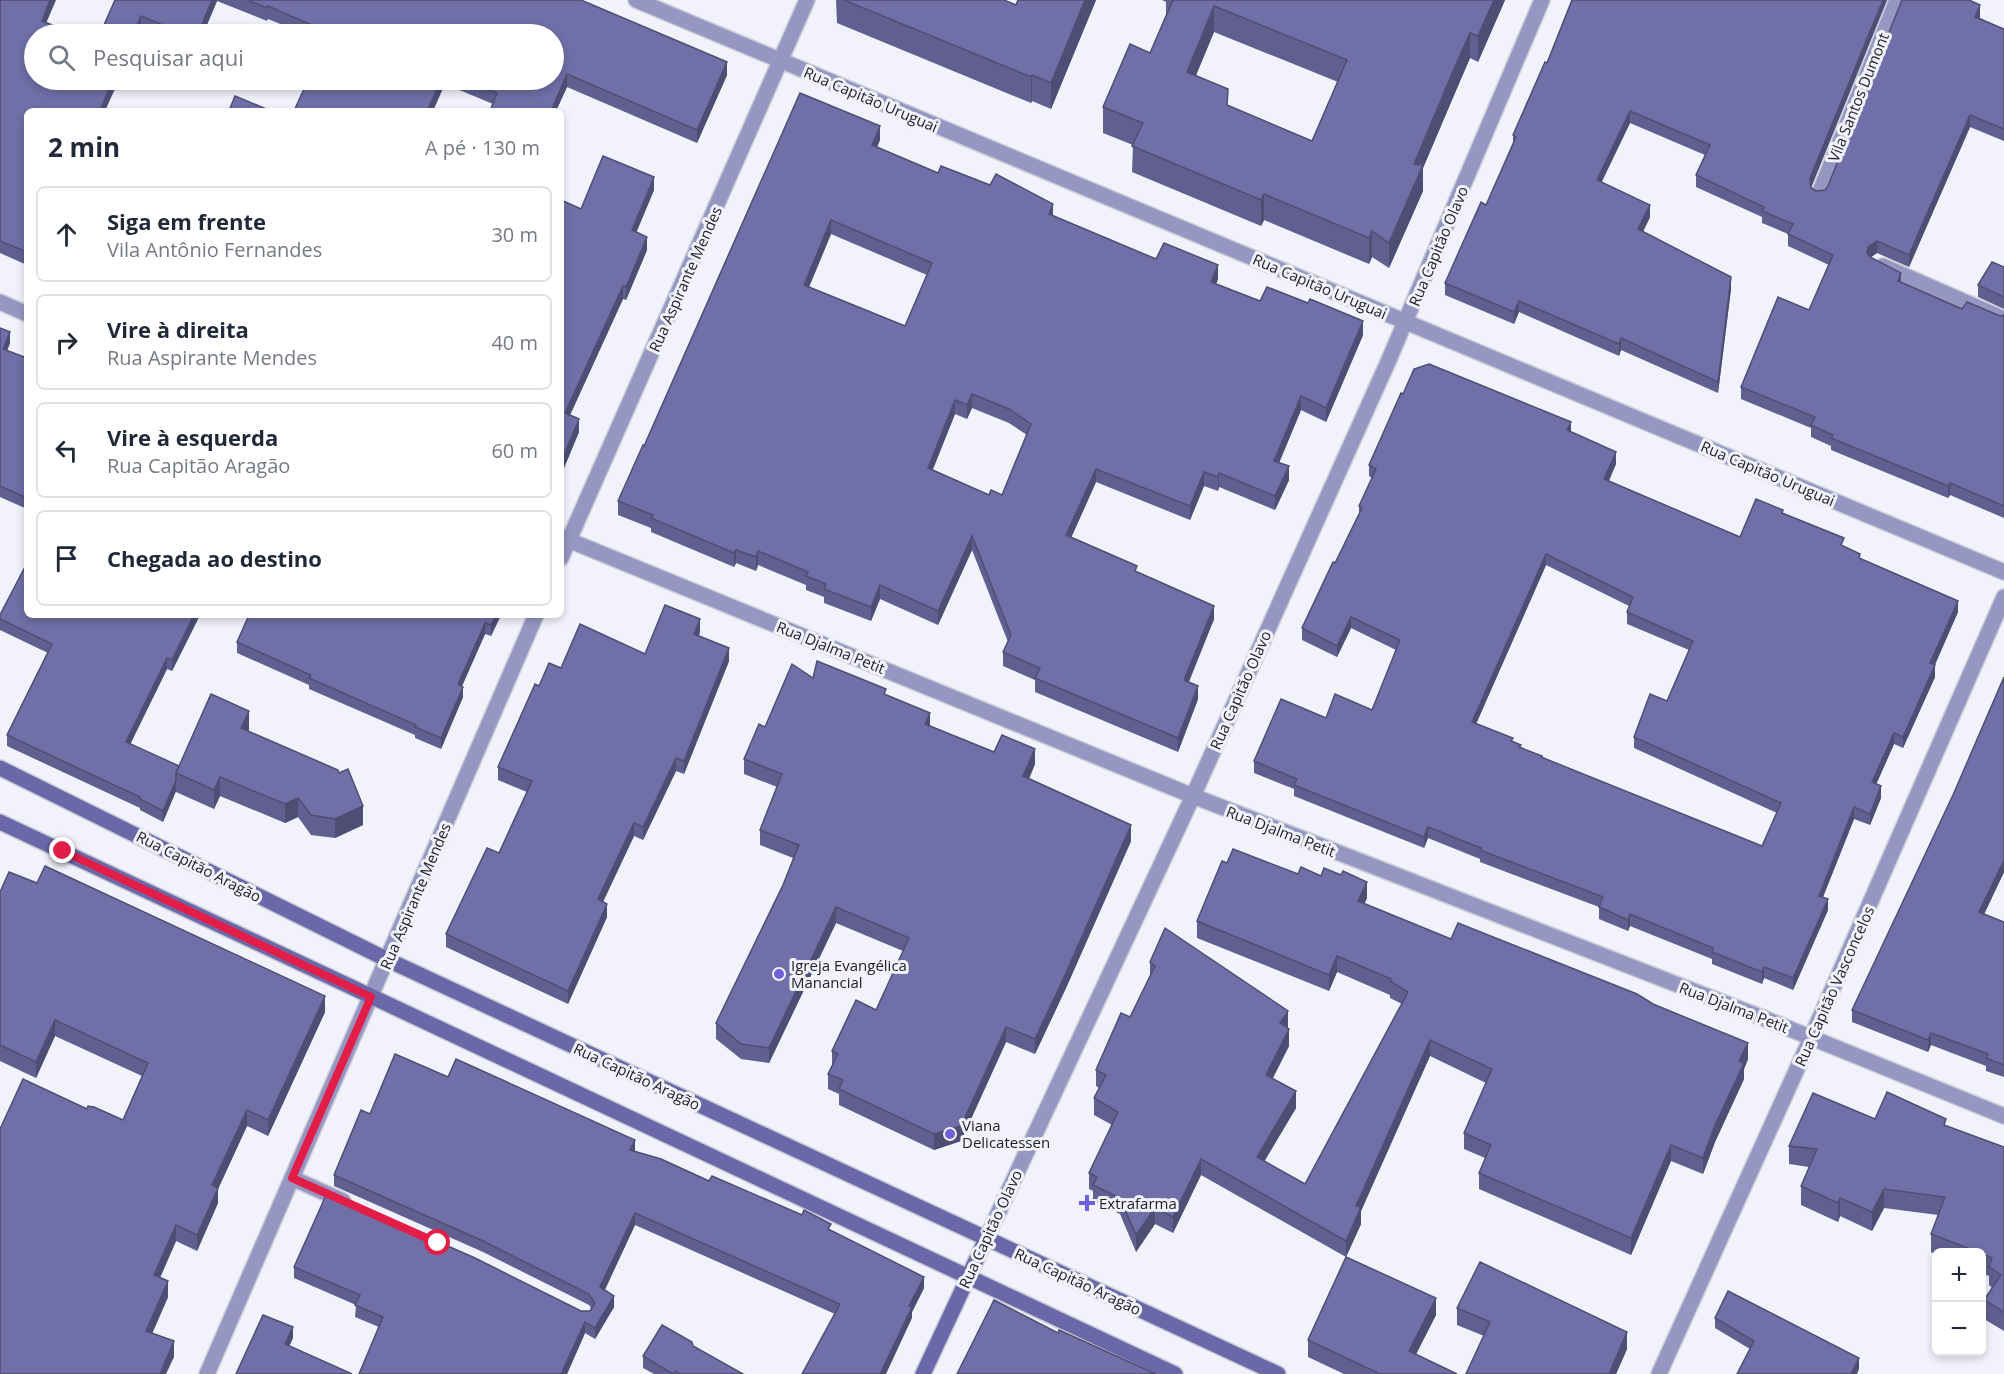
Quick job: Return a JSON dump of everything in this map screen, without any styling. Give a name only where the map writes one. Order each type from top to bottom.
[{"type":"main road","name":"Rua Capitão Aragão","points":[[0,768],[388,960],[1278,1374]]},
{"type":"main road","points":[[0,822],[1174,1374]]},
{"type":"main road","name":"Rua Capitão Olavo","points":[[923,1374],[986,1239]]},
{"type":"street","name":"Rua Capitão Uruguai","points":[[636,0],[2004,572]]},
{"type":"street","name":"Rua Aspirante Mendes","points":[[565,538],[807,0]]},
{"type":"street","name":"Rua Capitão Olavo","points":[[986,1239],[1193,796],[1405,322],[1542,0]]},
{"type":"street","name":"Vila Santos Dumont","points":[[1819,194],[1898,0]]},
{"type":"street","points":[[1877,263],[2004,320]]},
{"type":"street","points":[[0,302],[24,313]]},
{"type":"street","name":"Rua Djalma Petit","points":[[565,538],[1193,796],[2004,1116]]},
{"type":"street","name":"Rua Capitão Vasconcelos","points":[[1659,1374],[1811,1038],[2004,597]]},
{"type":"street","name":"Rua Aspirante Mendes","points":[[207,1374],[535,618]]},
{"type":"street","points":[[292,1178],[359,1208]]},
{"type":"building","points":[[0,0],[50,0],[42,21],[50,24],[24,24],[24,90],[109,90],[101,108],[24,108],[24,251],[0,241]]},
{"type":"building","points":[[115,0],[212,0],[202,24],[161,24],[141,16],[137,24],[104,24]]},
{"type":"building","points":[[247,0],[581,0],[727,62],[697,130],[567,74],[564,81],[564,24],[310,24],[268,6],[267,8]]},
{"type":"building","points":[[844,0],[1004,0],[1016,5],[1018,0],[1085,0],[1051,83],[1032,75],[1031,77]]},
{"type":"building","points":[[1173,0],[1494,0],[1478,36],[1470,33],[1456,64],[1414,164],[1423,165],[1389,243],[1372,231],[1369,238],[1264,194],[1261,200],[1132,146],[1143,123],[1103,107],[1130,44],[1150,53]],"holes":[[[1214,6],[1347,60],[1312,141],[1227,105],[1228,89],[1187,72]]]},
{"type":"building","points":[[1572,0],[1883,0],[1810,178],[1811,188],[1816,191],[1825,190],[1828,186],[1902,0],[1969,0],[1980,5],[1975,17],[2004,29],[2004,129],[1970,115],[1909,255],[1877,241],[1868,247],[1867,253],[1870,257],[1901,273],[1898,281],[1962,309],[1967,302],[2000,316],[2004,315],[2004,506],[1950,483],[1948,486],[1831,438],[1833,435],[1811,425],[1815,417],[1741,387],[1778,297],[1809,310],[1833,255],[1788,234],[1793,224],[1762,211],[1764,207],[1696,175],[1710,145],[1630,111],[1597,180],[1650,205],[1638,229],[1731,277],[1718,382],[1621,338],[1619,344],[1519,301],[1514,312],[1445,283],[1481,202],[1486,205],[1516,137],[1513,135],[1545,62],[1547,63]]},
{"type":"building","points":[[303,90],[436,90],[428,108],[295,108]]},
{"type":"building","points":[[490,90],[560,90],[552,108],[491,108],[497,93]]},
{"type":"building","points":[[800,93],[880,126],[872,145],[938,173],[941,166],[990,185],[996,174],[1053,204],[1049,214],[1156,259],[1164,243],[1218,265],[1211,282],[1260,301],[1267,287],[1308,303],[1310,299],[1363,321],[1326,408],[1301,396],[1274,461],[1289,466],[1275,496],[1219,473],[1218,477],[1204,472],[1190,506],[1096,469],[1066,535],[1137,566],[1135,571],[1214,606],[1184,680],[1198,686],[1178,738],[1035,678],[1040,668],[1003,652],[1011,635],[972,536],[938,611],[880,585],[871,607],[824,589],[826,584],[806,576],[808,572],[758,551],[756,557],[736,550],[734,553],[651,518],[653,515],[618,501]],"holes":[[[831,220],[932,263],[905,326],[804,285]],[[972,394],[1009,409],[1031,424],[1002,495],[991,490],[989,495],[928,468],[955,400],[967,405]]]},
{"type":"building","points":[[235,96],[264,108],[230,108]]},
{"type":"building","points":[[603,156],[654,177],[632,230],[647,237],[626,287],[623,286],[565,413],[579,419],[564,455],[564,201],[581,209]]},
{"type":"building","points":[[1992,262],[2004,267],[2004,297],[1978,285]]},
{"type":"building","points":[[0,328],[10,332],[3,349],[24,357],[24,497],[0,486]]},
{"type":"building","points":[[1429,364],[1571,422],[1567,430],[1616,452],[1604,479],[1740,537],[1756,499],[1783,510],[1782,513],[1844,538],[1841,545],[1860,554],[1859,558],[1958,601],[1930,663],[1935,665],[1903,737],[1894,733],[1872,782],[1881,786],[1870,814],[1854,807],[1819,896],[1828,899],[1793,978],[1764,967],[1762,972],[1712,952],[1713,948],[1630,914],[1628,920],[1599,907],[1603,897],[1480,850],[1481,848],[1428,827],[1424,837],[1294,785],[1297,779],[1254,761],[1281,699],[1326,718],[1335,694],[1372,710],[1400,640],[1351,617],[1337,646],[1302,628],[1362,508],[1359,506],[1376,469],[1369,465],[1414,369]],"holes":[[[1546,554],[1633,597],[1627,612],[1693,641],[1667,701],[1650,694],[1634,737],[1781,803],[1762,846],[1541,757],[1519,747],[1521,745],[1511,741],[1513,738],[1472,722]]]},
{"type":"building","points":[[24,569],[24,618],[193,618],[172,660],[167,658],[126,742],[179,766],[176,780],[163,811],[140,797],[7,735],[52,644],[0,619]]},
{"type":"building","points":[[665,605],[700,619],[694,634],[729,648],[684,761],[676,758],[643,827],[634,823],[598,899],[607,904],[568,991],[446,934],[487,848],[499,853],[532,781],[498,767],[535,684],[539,686],[549,663],[561,668],[580,624],[645,654]]},
{"type":"building","points":[[248,618],[494,618],[491,625],[485,623],[458,684],[463,687],[441,738],[309,678],[311,675],[237,642]]},
{"type":"building","points":[[817,661],[886,689],[884,694],[930,713],[925,724],[994,752],[1002,735],[1035,749],[1023,776],[1131,825],[1035,1039],[1006,1027],[961,1126],[934,1134],[839,1089],[843,1080],[828,1074],[838,1054],[832,1051],[856,1000],[876,1010],[909,938],[836,907],[769,1048],[741,1044],[716,1023],[783,885],[799,845],[760,830],[782,774],[744,759],[759,724],[765,727],[792,664],[813,678]]},
{"type":"building","points":[[2004,677],[2004,860],[1979,912],[2004,922],[2004,1065],[1986,1058],[1988,1054],[1931,1033],[1928,1040],[1852,1010],[1953,795]]},
{"type":"building","points":[[211,694],[249,711],[241,728],[338,770],[339,773],[348,769],[363,806],[335,819],[311,815],[298,798],[285,804],[220,777],[214,790],[176,773]]},
{"type":"building","points":[[1233,849],[1298,874],[1301,867],[1321,876],[1324,868],[1341,875],[1343,871],[1367,882],[1358,901],[1451,939],[1458,923],[1637,994],[1653,1004],[1748,1043],[1739,1061],[1744,1063],[1715,1125],[1703,1158],[1671,1145],[1631,1238],[1479,1173],[1491,1145],[1464,1133],[1492,1069],[1430,1040],[1356,1206],[1361,1207],[1346,1241],[1201,1159],[1173,1217],[1155,1208],[1136,1235],[1120,1198],[1093,1185],[1097,1177],[1089,1173],[1118,1112],[1094,1098],[1106,1075],[1096,1070],[1121,1013],[1130,1017],[1155,966],[1150,962],[1165,928],[1288,1011],[1280,1023],[1289,1029],[1266,1075],[1296,1091],[1257,1157],[1305,1184],[1408,992],[1390,981],[1391,979],[1337,956],[1329,975],[1197,921],[1222,861],[1227,863]]},
{"type":"building","points":[[45,866],[325,996],[268,1120],[247,1110],[212,1185],[218,1188],[197,1235],[176,1225],[154,1275],[168,1281],[146,1331],[174,1341],[160,1374],[0,1374],[0,1129],[23,1079],[87,1109],[88,1106],[94,1107],[123,1120],[148,1063],[55,1020],[36,1062],[0,1045],[0,892],[9,872],[37,883]]},
{"type":"building","points":[[395,1054],[448,1077],[456,1059],[635,1140],[630,1150],[661,1159],[709,1181],[712,1176],[802,1215],[804,1210],[831,1224],[828,1229],[924,1277],[880,1374],[802,1374],[840,1304],[635,1213],[600,1287],[614,1296],[595,1328],[585,1322],[561,1374],[359,1374],[383,1317],[355,1305],[360,1295],[294,1267],[327,1193],[475,1258],[581,1311],[590,1311],[595,1303],[589,1294],[483,1241],[334,1175],[361,1110],[370,1114]]},
{"type":"building","points":[[1887,1092],[1946,1119],[1944,1125],[2004,1147],[2004,1312],[1986,1301],[1986,1297],[2001,1275],[1989,1267],[1992,1258],[1986,1256],[1986,1248],[1968,1248],[1931,1234],[1945,1197],[1884,1189],[1872,1212],[1840,1198],[1838,1203],[1801,1186],[1817,1149],[1789,1146],[1813,1093],[1875,1119]]},
{"type":"building","points":[[1346,1257],[1436,1298],[1409,1351],[1457,1374],[1380,1374],[1308,1340]]},
{"type":"building","points":[[1480,1262],[1627,1332],[1609,1374],[1466,1374],[1490,1322],[1457,1308]]},
{"type":"building","points":[[1728,1291],[1859,1358],[1851,1374],[1737,1374],[1754,1341],[1715,1318]]},
{"type":"building","points":[[994,1300],[1058,1333],[1059,1330],[1156,1374],[957,1374]]},
{"type":"building","points":[[263,1315],[293,1327],[285,1344],[352,1374],[236,1374]]},
{"type":"building","points":[[662,1325],[692,1342],[693,1346],[743,1374],[680,1374],[676,1371],[673,1374],[643,1356]]},
{"type":"place","name":"Igreja Evangélica Manancial","points":[[779,974]]},
{"type":"place","name":"Viana Delicatessen","points":[[950,1134]]},
{"type":"place","name":"Extrafarma","points":[[1087,1203]]},
{"type":"route","points":[[63,851],[371,997],[292,1178],[438,1243]]}]
